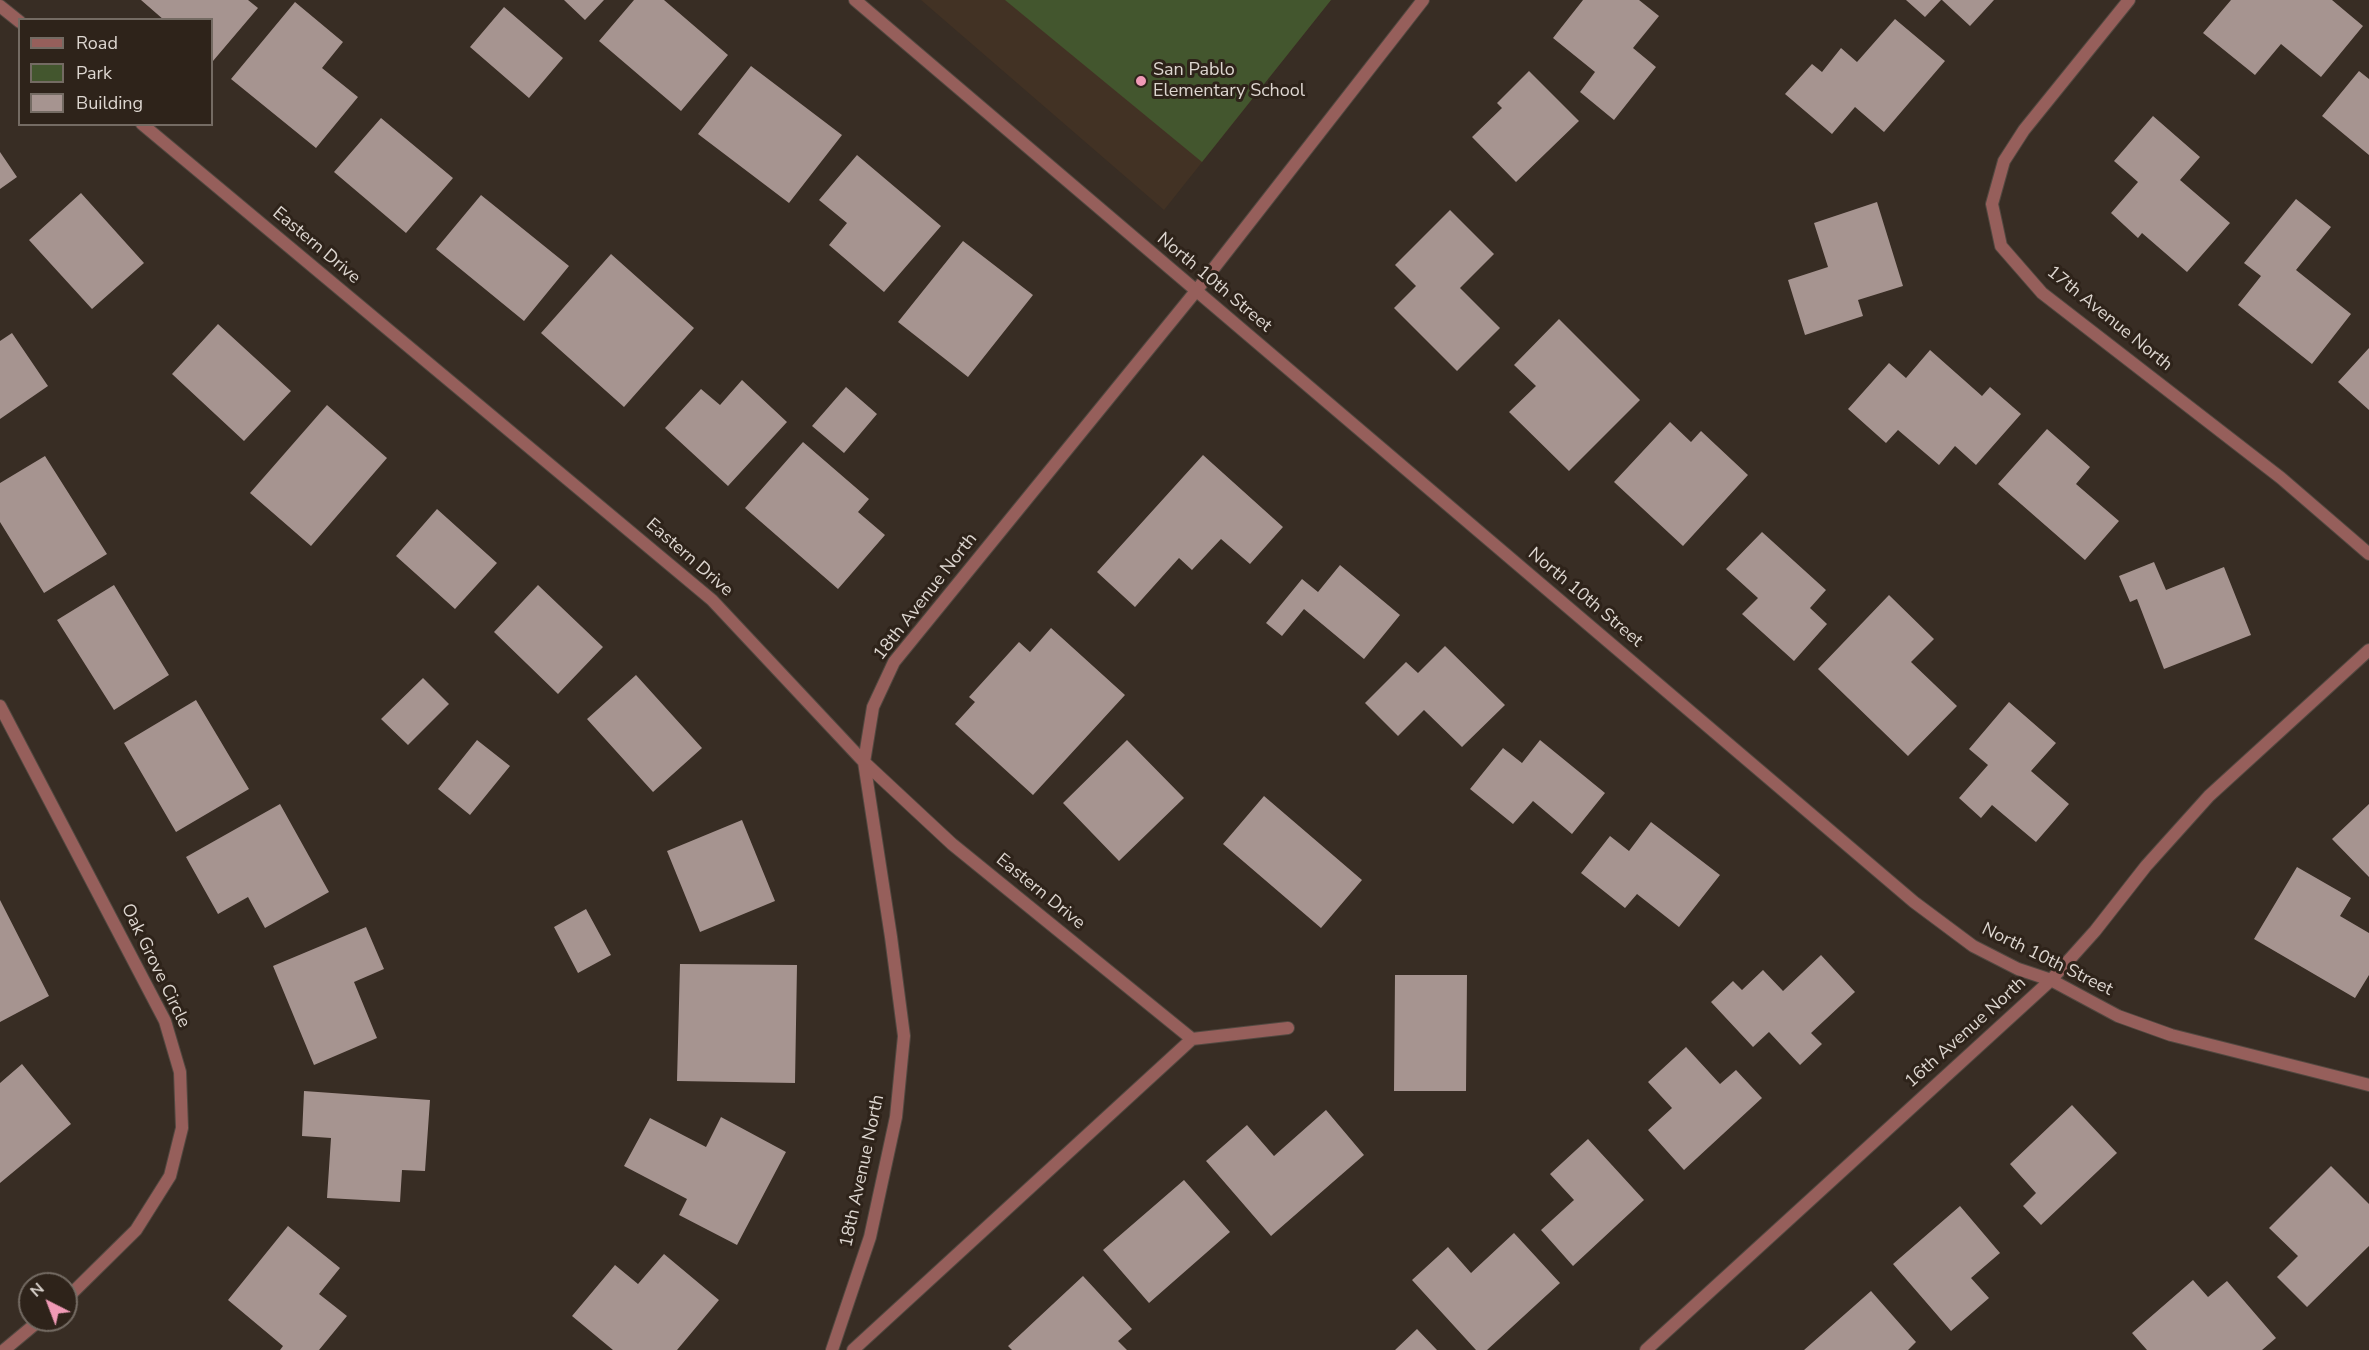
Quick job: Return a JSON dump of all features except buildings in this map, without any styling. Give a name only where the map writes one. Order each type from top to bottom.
[{"type":"street","name":"North 10th Street","points":[[855,0],[1914,902],[1973,946],[2018,969],[2051,980],[2118,1016],[2171,1035],[2369,1084]]},
{"type":"street","name":"18th Avenue North","points":[[832,1350],[870,1237],[896,1117],[904,1036],[864,762],[873,706],[894,662],[1196,291],[1423,0]]},
{"type":"street","name":"17th Avenue North","points":[[2129,0],[2024,130],[2004,161],[1992,204],[2001,246],[2042,293],[2281,478],[2369,554]]},
{"type":"street","points":[[0,6],[18,20]]},
{"type":"street","name":"Eastern Drive","points":[[144,126],[712,600],[864,762],[952,844],[1192,1039]]},
{"type":"street","name":"16th Avenue North","points":[[1646,1350],[2051,980],[2146,866],[2209,796],[2369,650]]},
{"type":"street","name":"Oak Grove Circle","points":[[0,706],[165,1021],[180,1072],[182,1128],[170,1176],[136,1230],[78,1287]]},
{"type":"street","points":[[853,1350],[1192,1039],[1288,1028]]},
{"type":"street","points":[[4,1350],[26,1332]]},
{"type":"shaded area","name":"San Pablo Elementary School","points":[[921,0],[1331,0],[1164,210]]},
{"type":"green space","name":"San Pablo Elementary School","points":[[1005,0],[1331,0],[1202,162]]},
{"type":"place","name":"San Pablo Elementary School","points":[[1141,81]]}]
